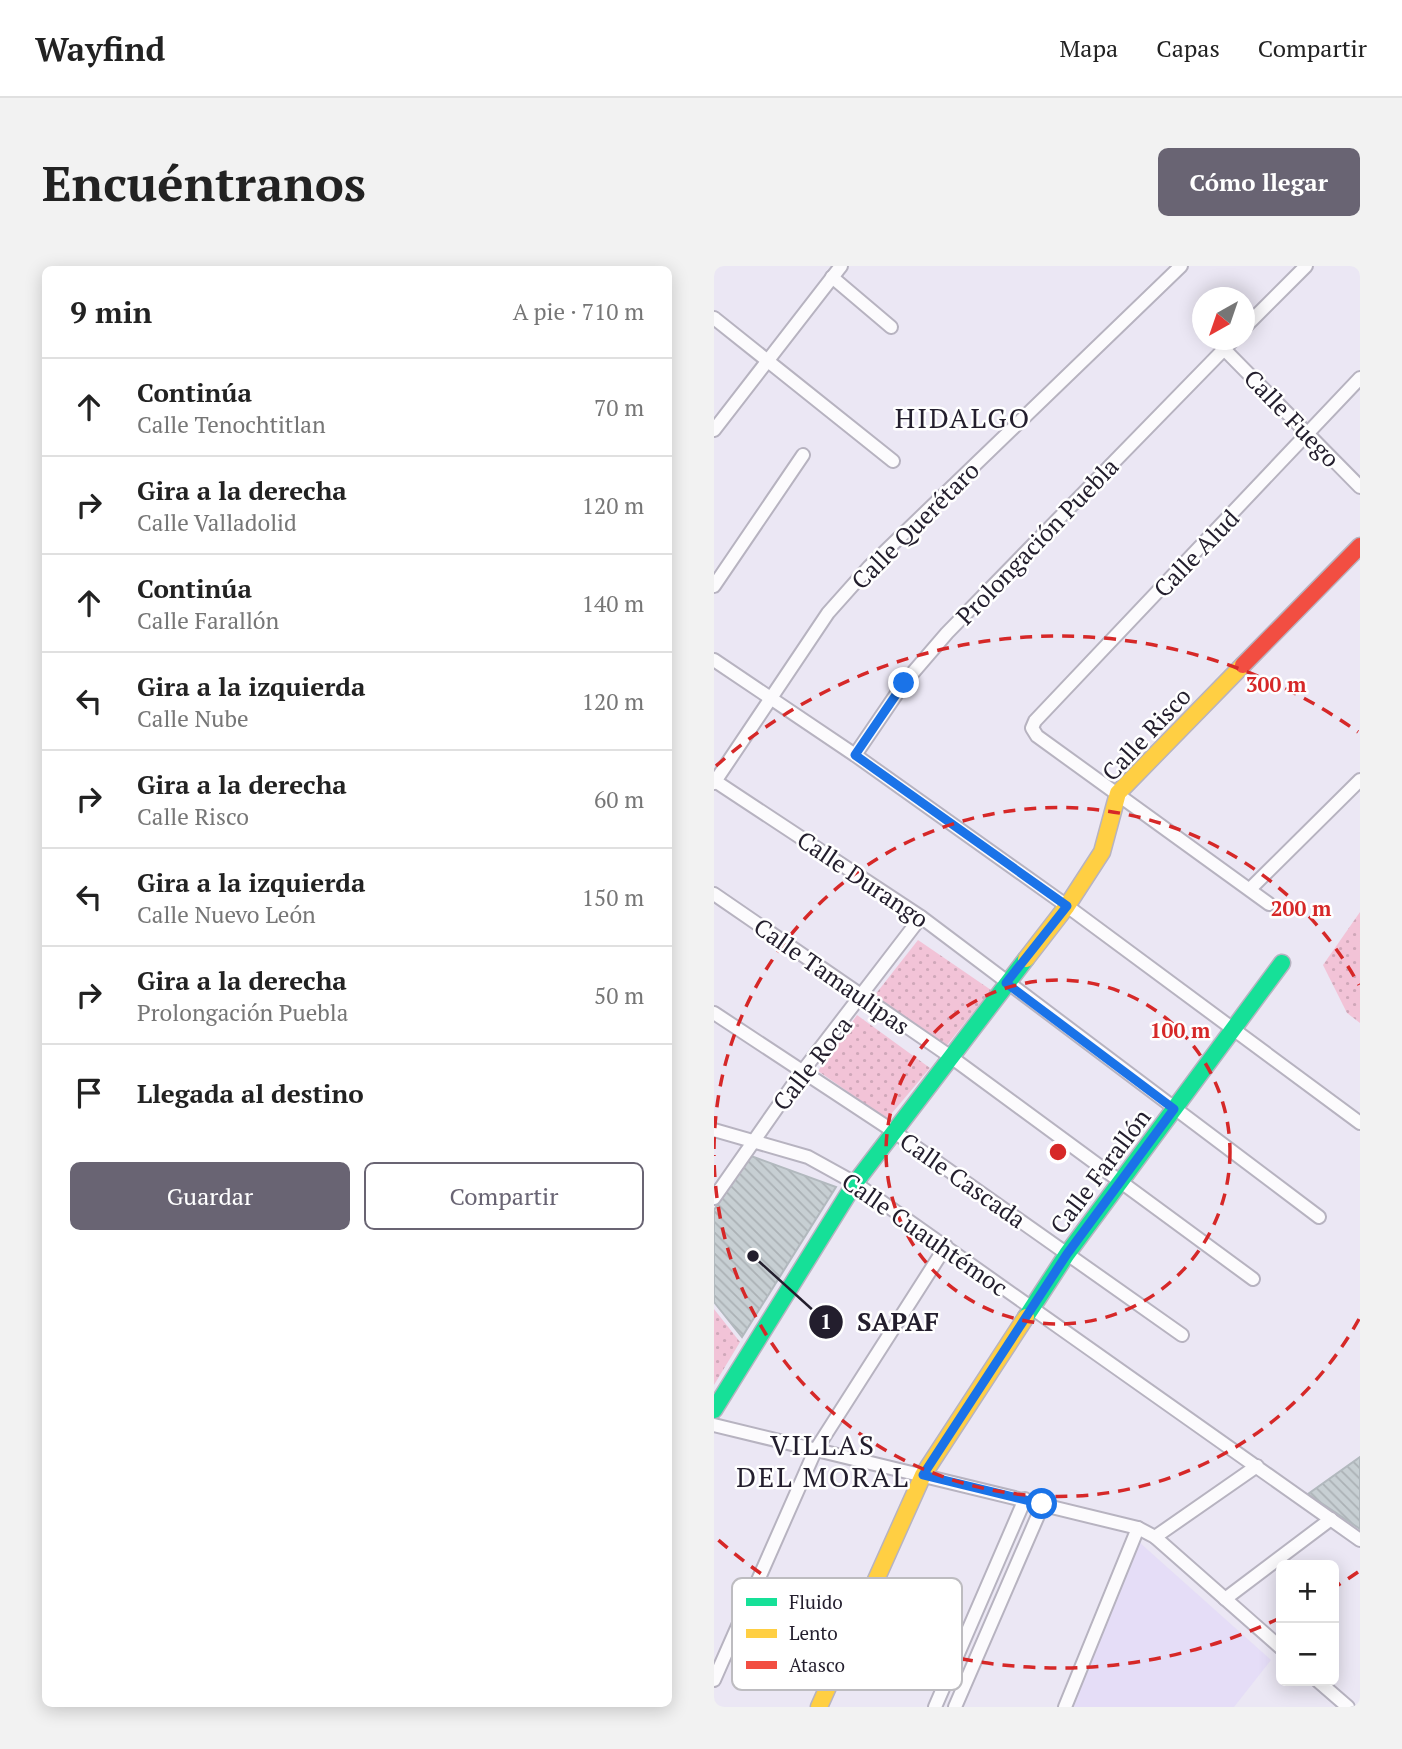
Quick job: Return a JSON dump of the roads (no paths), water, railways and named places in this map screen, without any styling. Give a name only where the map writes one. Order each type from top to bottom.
[{"type":"street","points":[[714,430],[841,266]]},
{"type":"street","name":"Calle Querétaro","points":[[715,782],[828,613],[869,567],[1181,266]]},
{"type":"street","points":[[1255,317],[1306,266]]},
{"type":"street","points":[[832,278],[891,327]]},
{"type":"street","points":[[714,318],[768,358],[893,461]]},
{"type":"street","name":"Prolongación Puebla","points":[[855,755],[904,683],[947,633],[1223,350]]},
{"type":"street","name":"Calle Fuego","points":[[1234,350],[1308,436],[1360,487]]},
{"type":"street","name":"Calle Alud","points":[[1118,793],[1037,736],[1032,728],[1035,721],[1308,436],[1360,378]]},
{"type":"street","points":[[714,586],[803,456]]},
{"type":"street","name":"Calle Risco","points":[[714,1410],[855,1183],[1067,906],[1102,852],[1118,793],[1360,545]]},
{"type":"street","points":[[714,660],[855,755],[1067,906],[1360,1123]]},
{"type":"street","points":[[1250,889],[1360,780]]},
{"type":"street","name":"Calle Durango","points":[[715,782],[921,917],[1319,1217]]},
{"type":"street","points":[[1118,793],[1269,904]]},
{"type":"street","name":"Calle Tamaulipas","points":[[714,894],[951,1057],[1253,1279]]},
{"type":"street","name":"Calle Roca","points":[[714,1198],[802,1073],[863,998],[921,917]]},
{"type":"street","name":"Calle Farallón","points":[[877,1578],[923,1475],[1030,1308],[1282,963]]},
{"type":"street","name":"Calle Cascada","points":[[714,1013],[893,1131],[1182,1335]]},
{"type":"street","name":"Calle Cuauhtémoc","points":[[714,1130],[808,1157],[855,1183],[1360,1540]]},
{"type":"street","points":[[759,1578],[815,1451],[946,1246]]},
{"type":"street","points":[[714,1425],[1138,1528],[1155,1536],[1276,1644]]},
{"type":"street","points":[[1155,1536],[1257,1466]]},
{"type":"street","points":[[962,1645],[1026,1499]]},
{"type":"street","points":[[955,1707],[1042,1504]]},
{"type":"street","points":[[1225,1600],[1331,1519]]},
{"type":"street","points":[[1065,1707],[1138,1528]]},
{"type":"street","points":[[714,1680],[732,1639]]},
{"type":"street","points":[[1324,1686],[1348,1707]]},
{"type":"street","name":"Calle Farallón","points":[[819,1707],[827,1690]]},
{"type":"street","points":[[935,1707],[942,1690]]},
{"type":"place","name":"SAPAF","points":[[753,1256]]},
{"type":"district","name":"HIDALGO","points":[[963,417]]},
{"type":"district","name":"VILLAS DEL MORAL","points":[[823,1460]]}]
